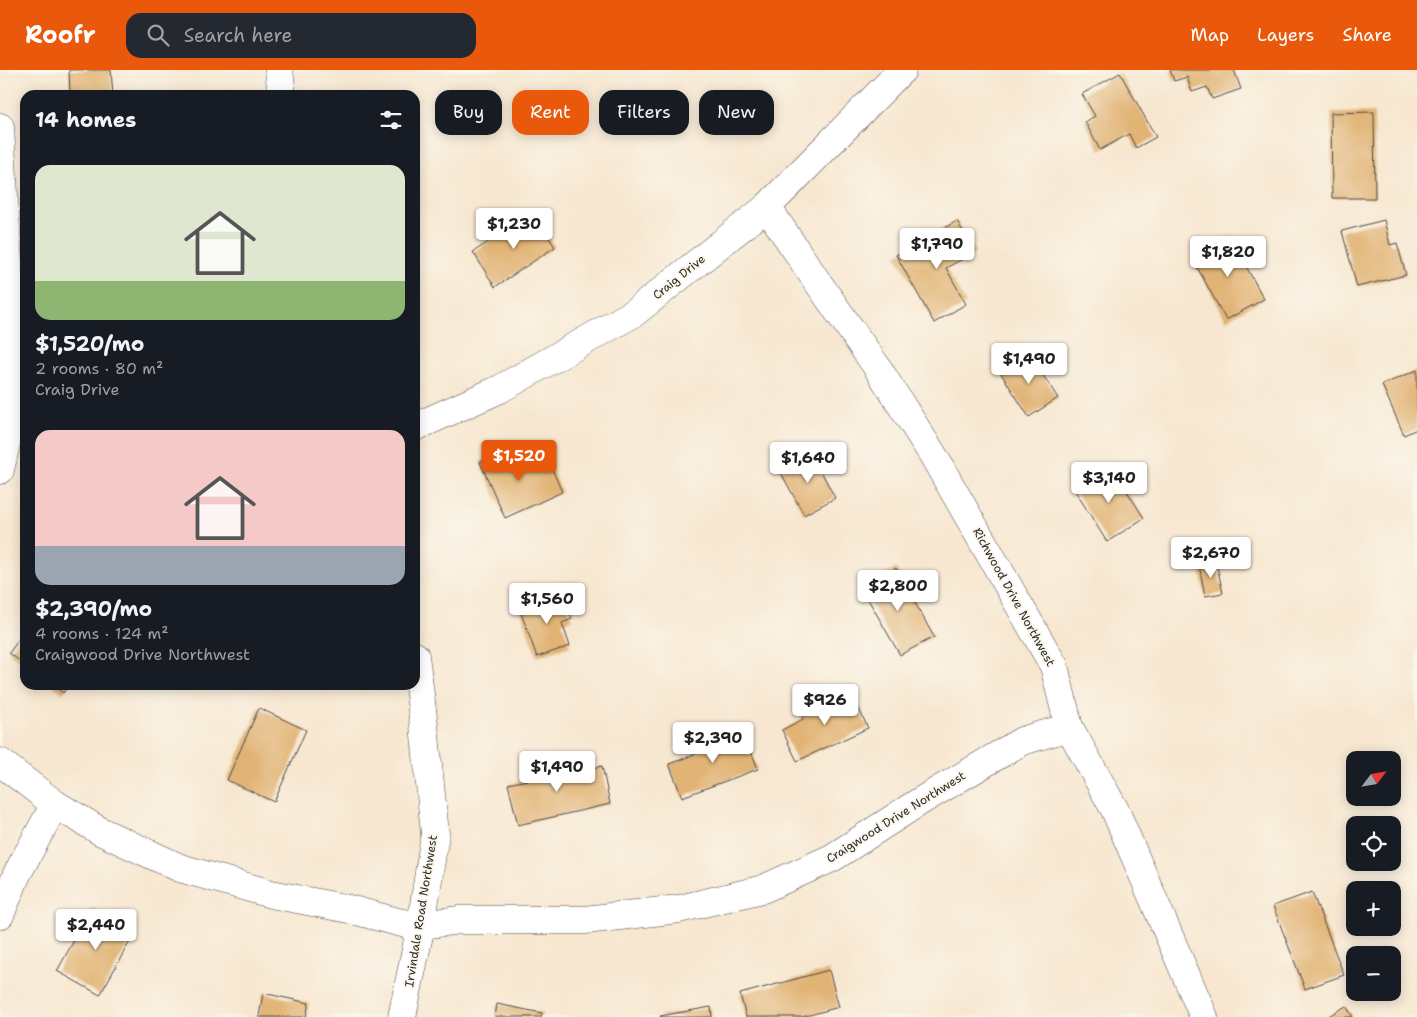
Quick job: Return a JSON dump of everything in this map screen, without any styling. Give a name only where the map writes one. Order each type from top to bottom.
[{"type":"street","points":[[279,70],[281,90]]},
{"type":"street","name":"Craig Drive","points":[[420,425],[500,389],[634,313],[767,207],[902,70]]},
{"type":"street","points":[[0,127],[13,346],[9,431],[0,470]]},
{"type":"street","name":"Richwood Drive Northwest","points":[[767,207],[877,367],[938,463],[1054,666],[1069,727],[1115,810],[1204,1017]]},
{"type":"street","name":"Irvindale Road Northwest","points":[[402,1017],[421,925],[435,834],[419,690]]},
{"type":"street","name":"Craigwood Drive Northwest","points":[[0,762],[55,804],[100,831],[180,868],[271,894],[349,909],[402,923],[421,925],[460,920],[585,920],[679,909],[763,889],[832,858],[919,802],[1022,741],[1069,727]]},
{"type":"street","points":[[0,915],[18,874],[55,804]]},
{"type":"building","points":[[69,70],[111,70],[113,90],[70,90]]},
{"type":"building","points":[[1170,70],[1234,70],[1241,89],[1212,99],[1207,87],[1192,92],[1187,77],[1174,81]]},
{"type":"building","points":[[1120,73],[1156,137],[1136,148],[1129,134],[1100,150],[1085,122],[1095,116],[1082,94]]},
{"type":"building","points":[[1374,112],[1375,198],[1332,198],[1331,113]]},
{"type":"building","points":[[533,213],[555,247],[495,287],[473,252]]},
{"type":"building","points":[[1384,220],[1390,245],[1397,243],[1406,275],[1357,287],[1342,231]]},
{"type":"building","points":[[957,221],[975,252],[946,268],[966,304],[934,323],[896,255]]},
{"type":"building","points":[[1230,237],[1264,299],[1226,320],[1192,258]]},
{"type":"building","points":[[1029,354],[1058,398],[1029,417],[1000,372]]},
{"type":"building","points":[[1417,370],[1417,429],[1404,435],[1382,385]]},
{"type":"building","points":[[516,446],[527,471],[549,462],[562,492],[505,518],[480,462]]},
{"type":"building","points":[[812,454],[835,498],[804,515],[780,471]]},
{"type":"building","points":[[1111,466],[1144,518],[1107,542],[1074,489]]},
{"type":"building","points":[[1216,562],[1223,593],[1205,596],[1199,565]]},
{"type":"building","points":[[896,568],[934,637],[900,655],[861,587]]},
{"type":"building","points":[[563,595],[572,619],[562,623],[570,646],[537,657],[520,610]]},
{"type":"building","points":[[20,638],[20,661],[9,653]]},
{"type":"building","points":[[850,690],[868,728],[797,761],[782,730],[803,719],[800,713]]},
{"type":"building","points":[[259,708],[306,730],[274,802],[227,780]]},
{"type":"building","points":[[717,731],[722,745],[745,736],[758,769],[682,797],[669,764],[701,752],[696,739]]},
{"type":"building","points":[[555,761],[558,776],[602,766],[610,804],[518,825],[508,784],[532,779],[529,767]]},
{"type":"building","points":[[1312,892],[1344,975],[1305,989],[1273,906]]},
{"type":"building","points":[[92,908],[135,932],[100,995],[57,971]]},
{"type":"building","points":[[829,970],[839,1007],[802,1017],[746,1017],[740,994]]},
{"type":"building","points":[[263,993],[309,1003],[306,1017],[259,1017]]},
{"type":"building","points":[[497,1004],[542,1013],[541,1017],[495,1017]]},
{"type":"building","points":[[1346,1006],[1353,1017],[1327,1017]]},
{"type":"building","points":[[711,1007],[712,1017],[660,1017],[660,1016]]}]
